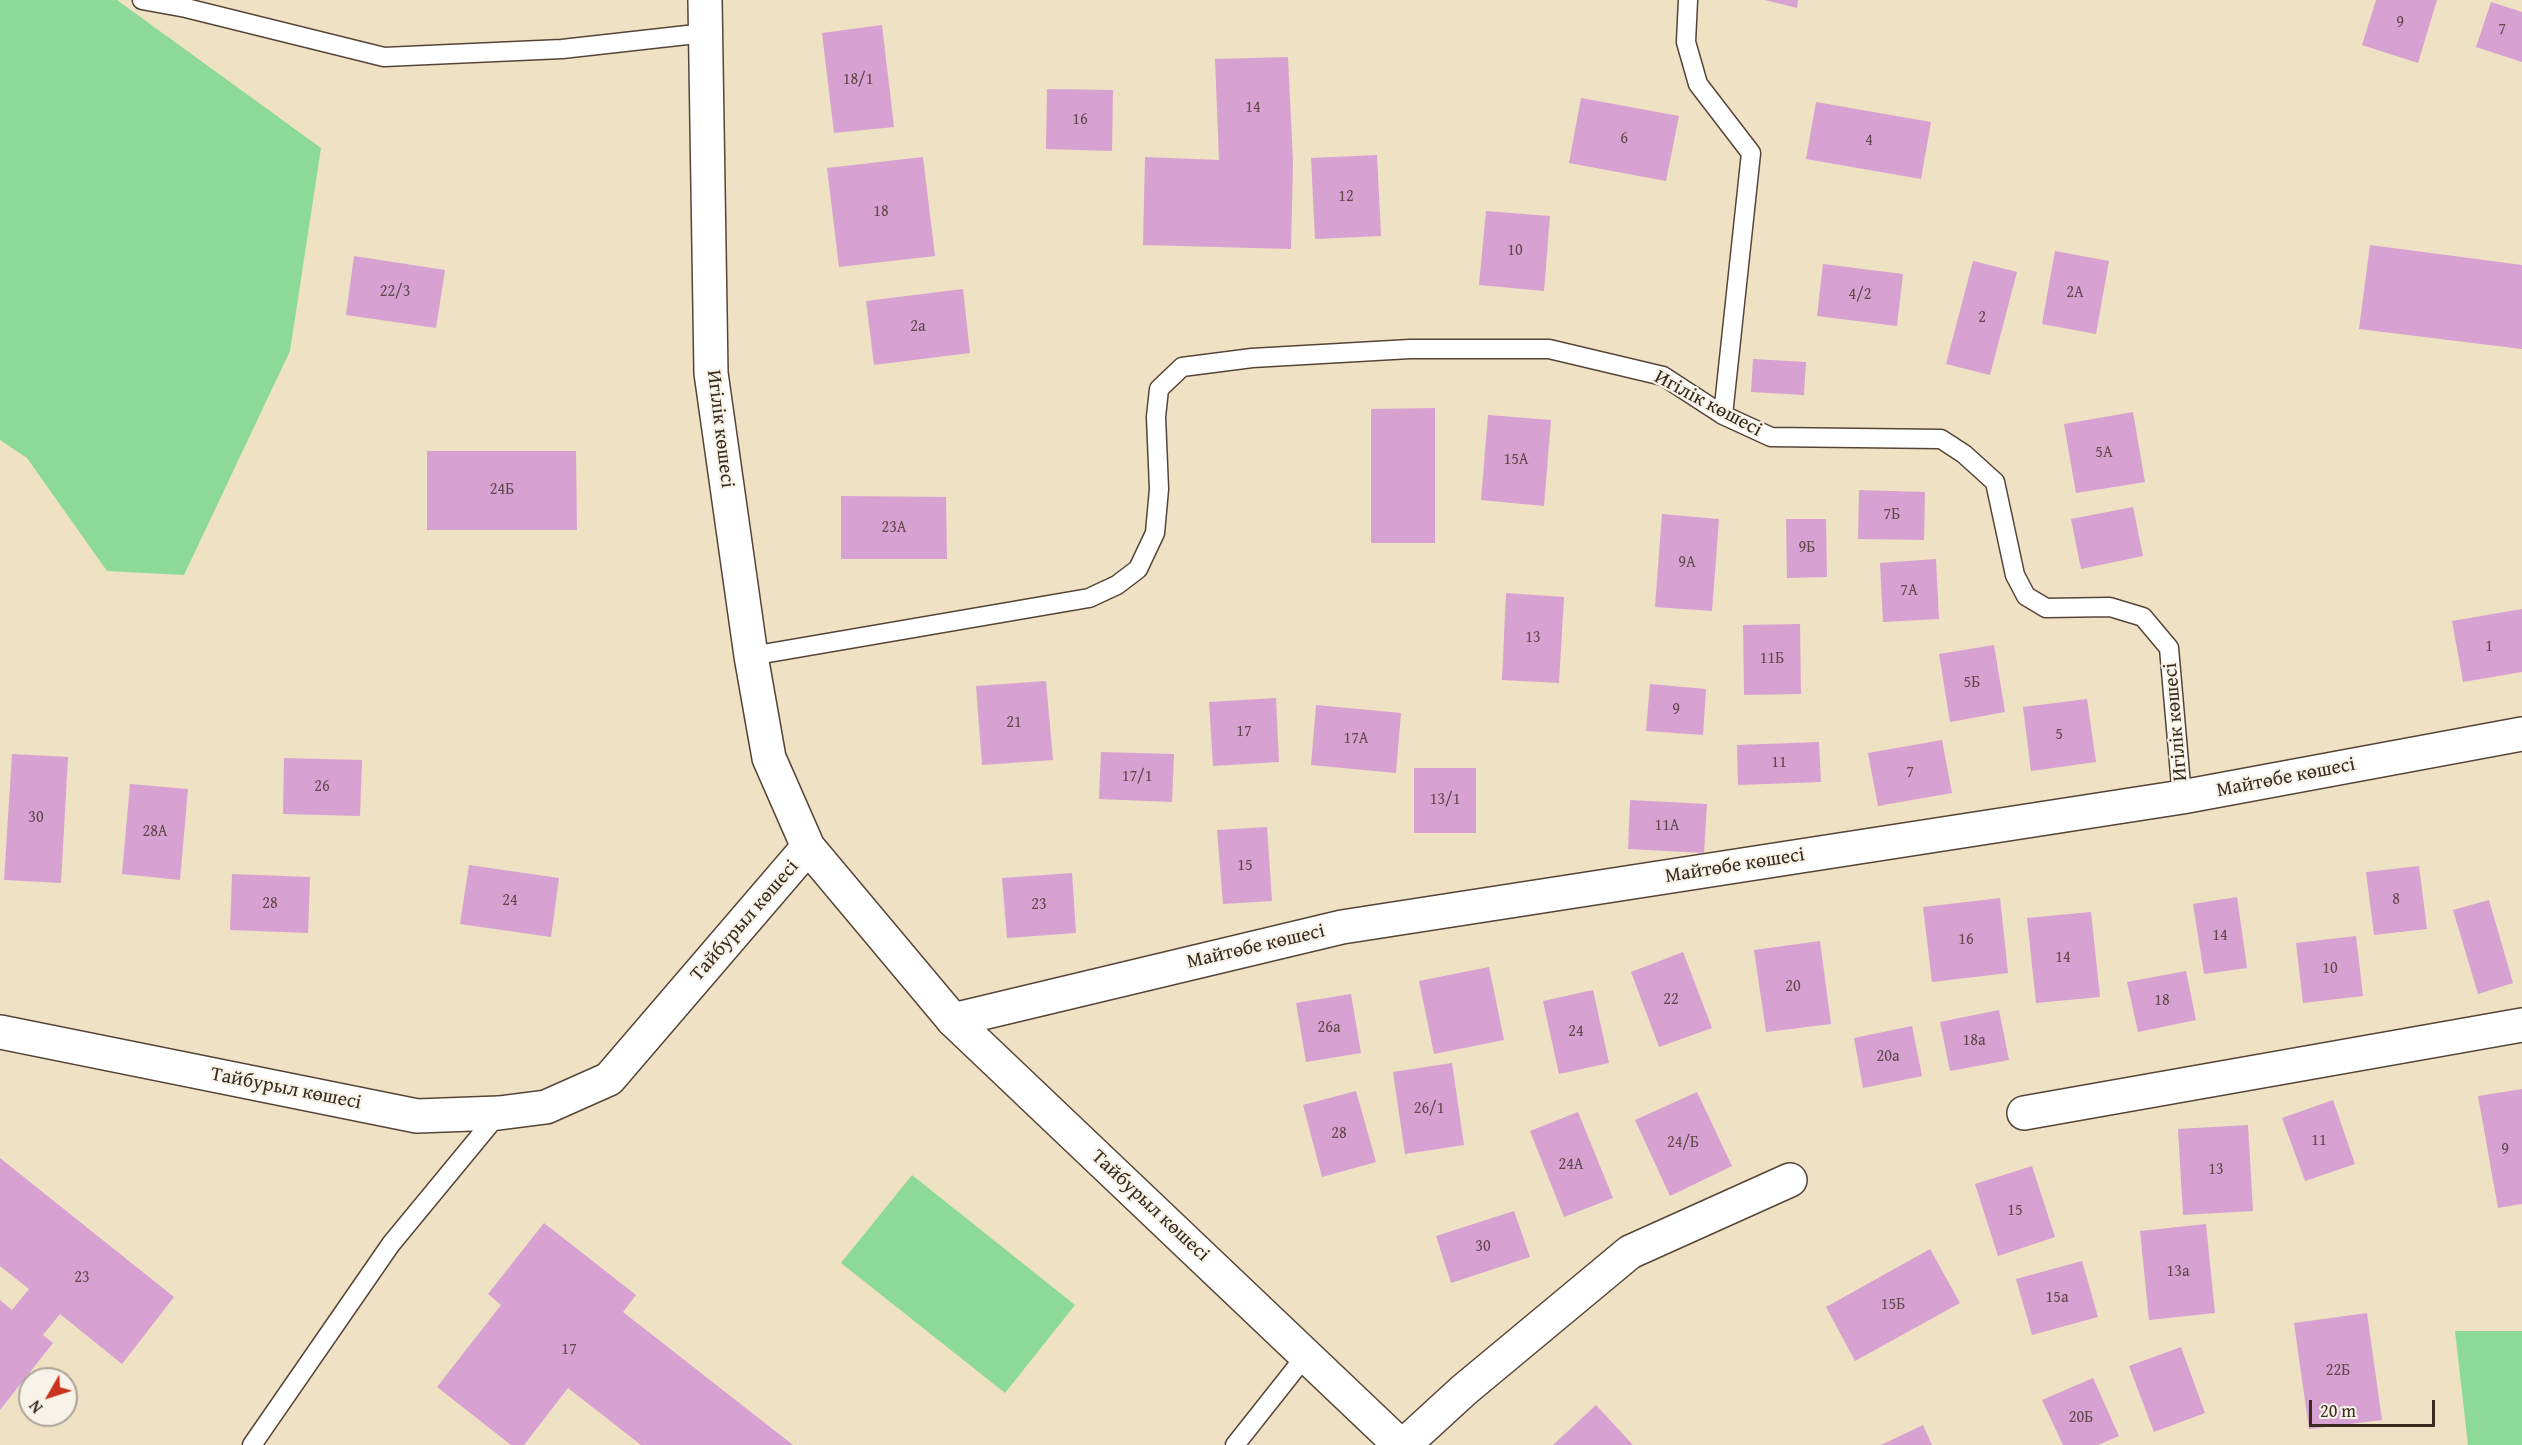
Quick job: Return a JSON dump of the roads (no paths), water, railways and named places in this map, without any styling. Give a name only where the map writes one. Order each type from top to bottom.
[{"type":"street","name":"Игілік көшесі","points":[[705,0],[711,373],[751,656],[769,758],[808,847]]},
{"type":"street","name":"Майтөбе көшесі","points":[[953,1020],[1342,927],[2182,797],[2522,734]]},
{"type":"street","name":"Тайбурыл көшесі","points":[[0,1032],[417,1116],[499,1113],[546,1107],[609,1079],[808,847],[953,1020],[1402,1445]]},
{"type":"street","points":[[2024,1113],[2522,1025]]},
{"type":"street","points":[[1402,1445],[1464,1390],[1630,1252],[1790,1180]]},
{"type":"lane","points":[[142,0],[186,8],[384,57],[562,49],[705,33]]},
{"type":"lane","points":[[1688,0],[1686,42],[1698,84],[1751,153],[1723,415]]},
{"type":"lane","name":"Игілік көшесі","points":[[751,656],[1089,598],[1117,585],[1138,569],[1155,533],[1160,489],[1156,417],[1159,389],[1182,367],[1252,358],[1410,349],[1549,349],[1663,376],[1723,415],[1772,437],[1941,440],[1964,454],[1995,482],[2015,575],[2026,596],[2046,608],[2110,608],[2143,617],[2169,648],[2182,797]]},
{"type":"lane","points":[[252,1445],[391,1244],[499,1113]]},
{"type":"lane","points":[[1235,1445],[1306,1354]]}]
